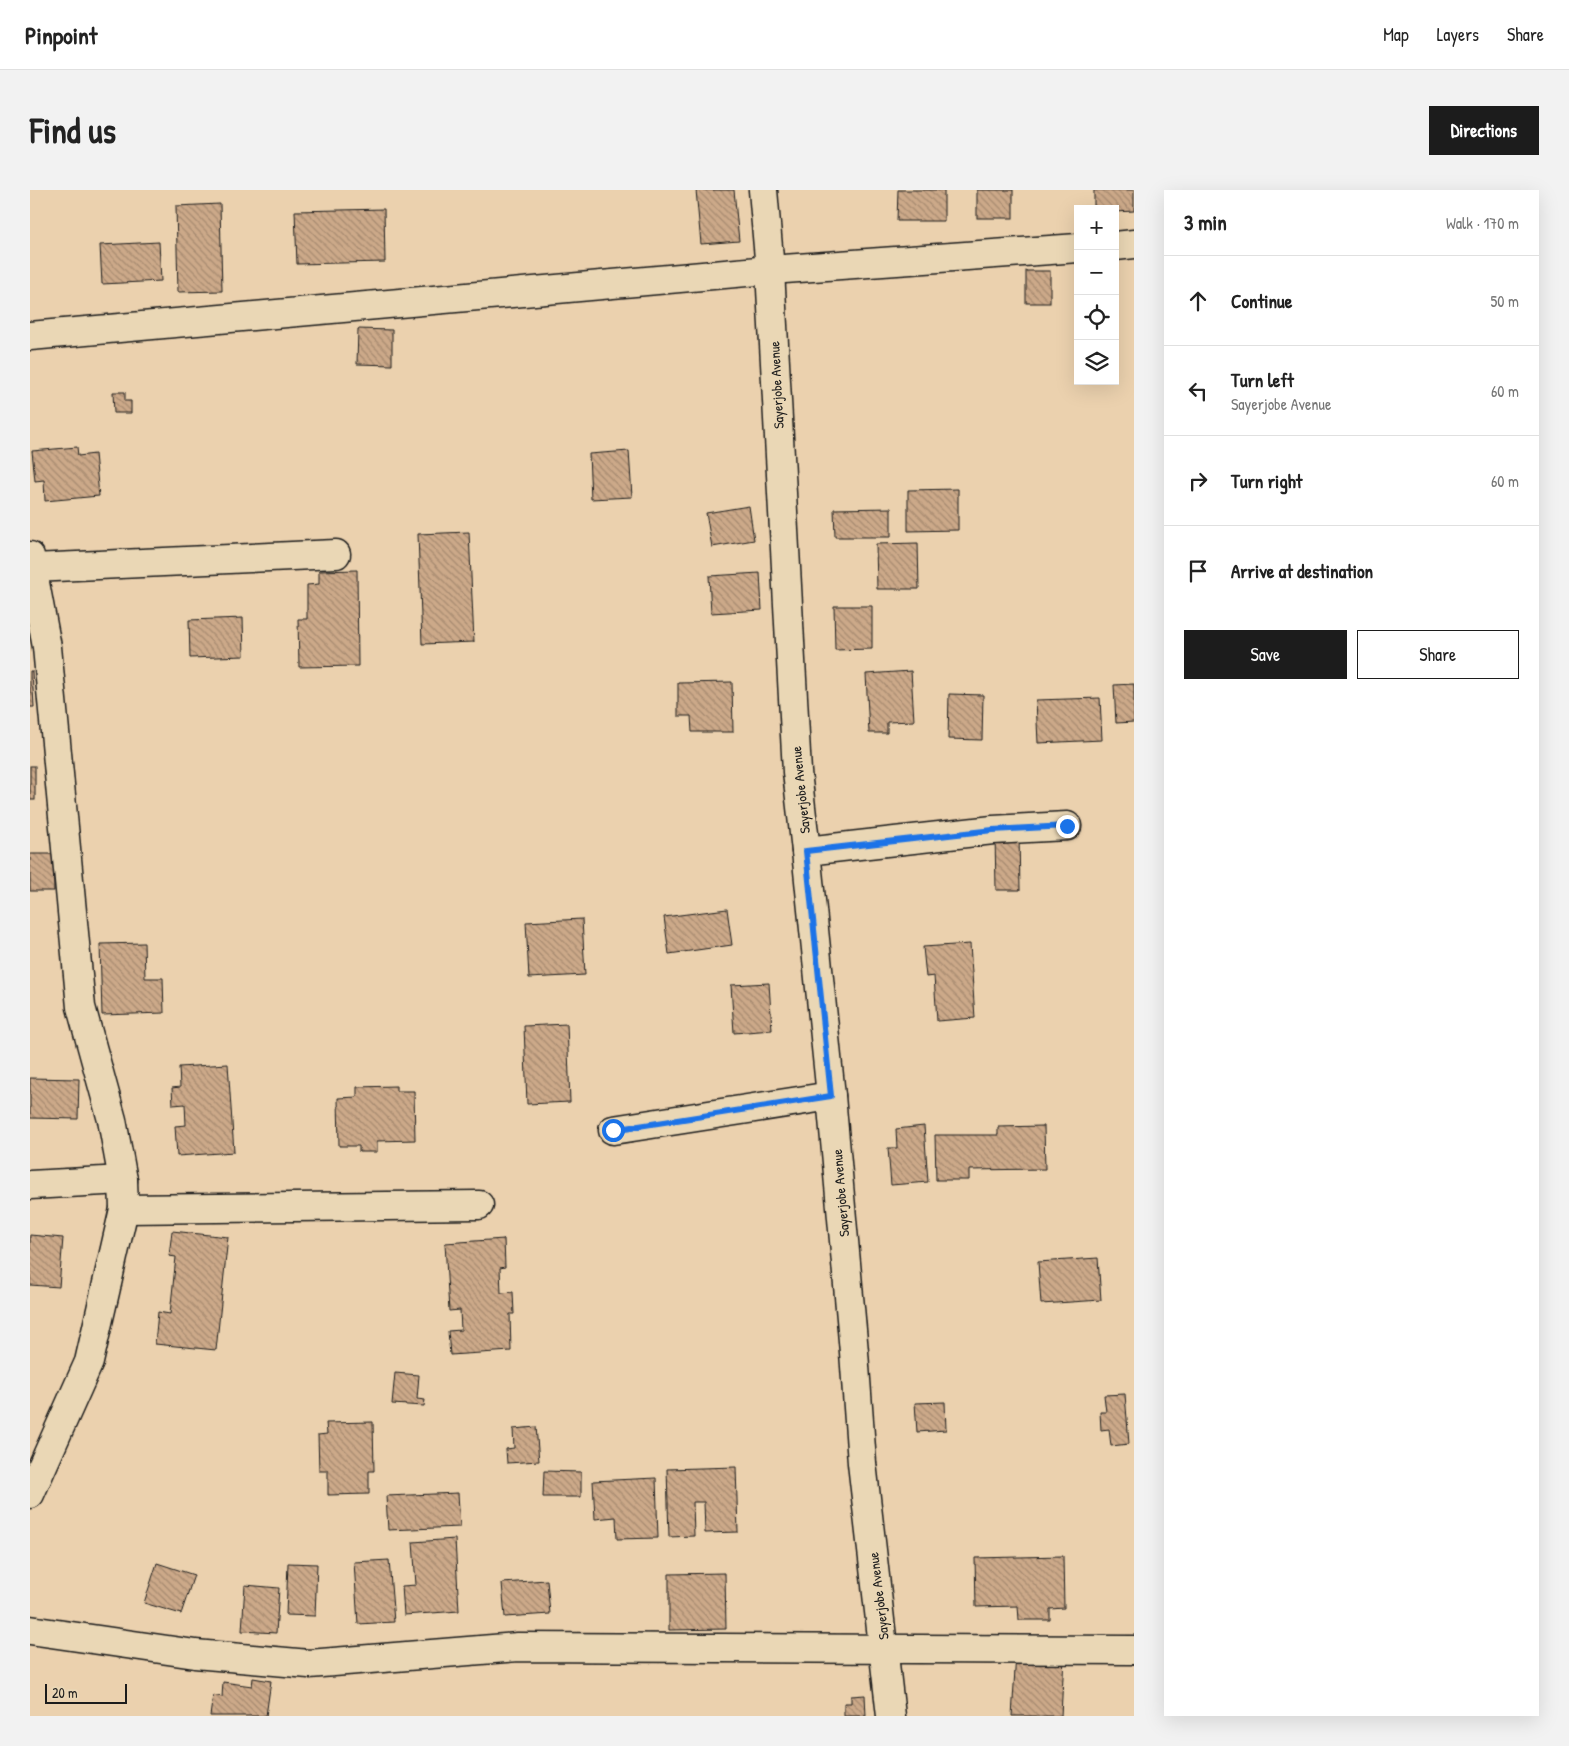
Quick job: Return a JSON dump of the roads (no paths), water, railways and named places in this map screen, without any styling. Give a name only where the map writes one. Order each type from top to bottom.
[{"type":"street","name":"Sayerjobe Avenue","points":[[763,190],[770,270],[796,762],[831,1096],[862,1463],[891,1716]]},
{"type":"street","points":[[1119,246],[1134,244]]},
{"type":"street","points":[[30,336],[770,270],[1074,248]]},
{"type":"street","points":[[30,1494],[88,1362],[124,1209],[123,1180],[112,1120],[81,1008],[47,647],[31,562],[336,554]]},
{"type":"street","points":[[806,851],[993,830],[1067,826]]},
{"type":"street","points":[[613,1130],[831,1096]]},
{"type":"street","points":[[30,1185],[123,1180]]},
{"type":"street","points":[[124,1209],[479,1205]]},
{"type":"street","points":[[30,1630],[195,1654],[309,1664],[518,1647],[1134,1650]]}]
